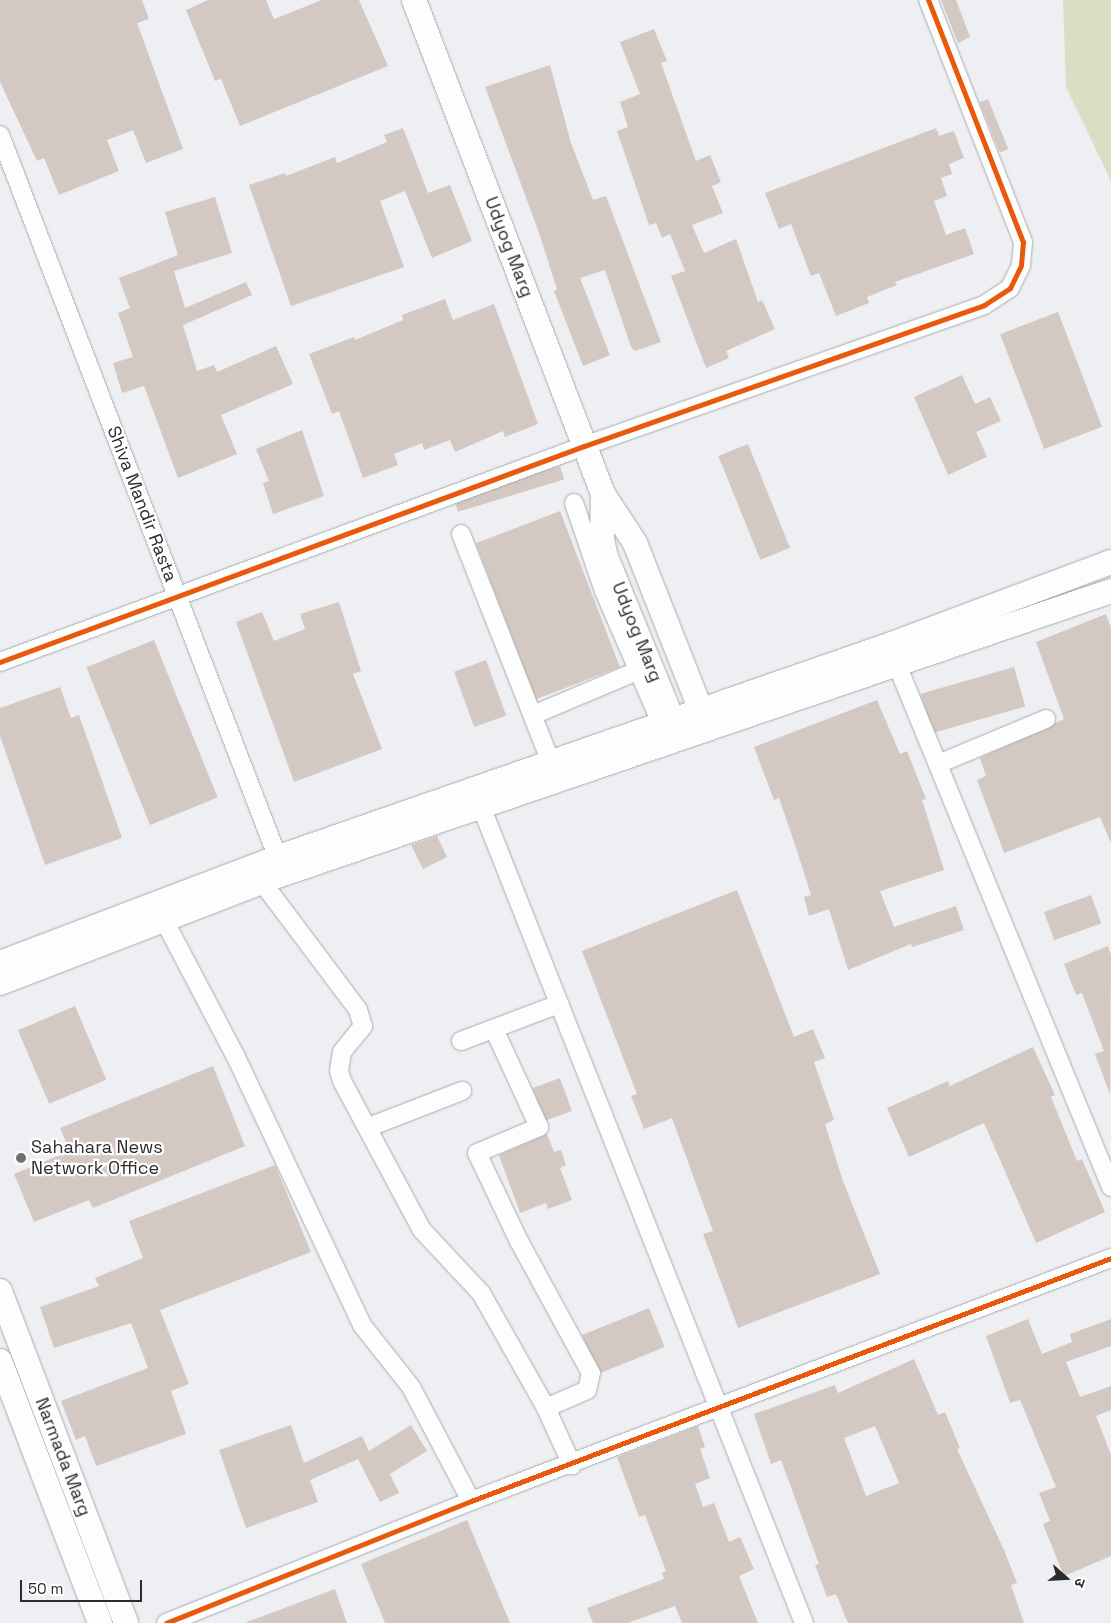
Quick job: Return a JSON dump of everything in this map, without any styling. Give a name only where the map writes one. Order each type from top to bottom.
[{"type":"main road","name":"Udyog Marg","points":[[414,0],[603,494],[634,543],[704,718]]},
{"type":"main road","name":"Udyog Marg","points":[[603,494],[602,540],[606,557],[671,727]]},
{"type":"main road","points":[[892,655],[1111,562]]},
{"type":"main road","points":[[478,798],[551,762],[704,718],[892,655],[1111,591]]},
{"type":"main road","points":[[0,963],[274,871],[671,727]]},
{"type":"main road","points":[[0,983],[164,920],[274,871]]},
{"type":"main road","name":"Narmada Marg","points":[[0,1291],[126,1623]]},
{"type":"main road","name":"Narmada Marg","points":[[0,1361],[100,1623]]},
{"type":"street","points":[[0,662],[584,446],[984,304],[1010,288],[1021,265],[1023,242],[928,0]]},
{"type":"street","name":"Shiva Mandir Rasta","points":[[0,134],[177,597],[274,871],[361,1016],[363,1026],[342,1052],[339,1071],[369,1127]]},
{"type":"street","points":[[574,504],[604,590],[637,671],[671,727]]},
{"type":"street","points":[[461,534],[551,762]]},
{"type":"street","points":[[892,655],[1111,1188]]},
{"type":"street","points":[[533,715],[637,671]]},
{"type":"street","points":[[938,764],[1046,719]]},
{"type":"street","points":[[478,798],[804,1623]]},
{"type":"street","points":[[164,920],[236,1056],[362,1325],[411,1387],[471,1501]]},
{"type":"street","points":[[461,1041],[558,1004]]},
{"type":"street","points":[[494,1029],[539,1127],[477,1153],[520,1243],[590,1374],[587,1390],[546,1408]]},
{"type":"street","points":[[462,1091],[369,1127],[422,1230],[481,1293],[546,1408],[572,1465]]},
{"type":"street","points":[[166,1623],[471,1501],[572,1465],[1111,1258]]},
{"type":"green space","points":[[1063,0],[1111,0],[1111,181],[1066,87]]},
{"type":"building","points":[[0,0],[142,0],[149,19],[137,23],[183,149],[146,163],[133,130],[107,140],[119,171],[59,195],[44,158],[37,161],[0,82]]},
{"type":"building","points":[[208,0],[266,0],[274,19],[322,0],[359,0],[388,66],[240,126],[221,79],[215,81],[186,10]]},
{"type":"building","points":[[941,0],[956,0],[970,37],[958,43]]},
{"type":"building","points":[[654,29],[667,61],[661,63],[696,161],[710,155],[721,182],[712,186],[723,213],[692,225],[704,253],[736,239],[758,302],[762,300],[775,329],[726,351],[729,358],[706,368],[671,276],[685,271],[670,234],[662,238],[656,223],[649,225],[617,131],[628,127],[620,102],[640,94],[620,42]]},
{"type":"building","points":[[550,65],[571,143],[593,200],[606,196],[661,342],[635,351],[631,347],[605,270],[580,278],[610,355],[583,366],[554,291],[557,289],[538,230],[485,87]]},
{"type":"building","points":[[988,99],[1008,149],[1000,152],[980,102]]},
{"type":"building","points":[[403,128],[428,193],[450,185],[472,241],[432,258],[405,191],[380,201],[404,267],[291,306],[249,185],[285,173],[286,176],[335,157],[337,163],[387,142],[384,135]]},
{"type":"building","points":[[936,128],[939,136],[954,131],[964,158],[949,164],[952,174],[941,178],[947,196],[934,201],[946,235],[965,228],[974,254],[895,282],[897,285],[867,297],[869,303],[836,316],[819,273],[811,276],[791,224],[779,229],[765,193]]},
{"type":"building","points":[[215,197],[232,253],[174,271],[185,308],[246,282],[252,295],[183,325],[197,371],[214,365],[217,372],[276,346],[293,384],[221,415],[237,454],[178,478],[144,386],[122,393],[113,363],[133,357],[118,313],[130,308],[119,278],[178,255],[165,212]]},
{"type":"building","points":[[445,299],[453,320],[494,304],[538,424],[505,437],[503,431],[455,452],[450,440],[424,450],[422,443],[394,454],[398,465],[363,478],[339,411],[332,414],[309,354],[354,337],[355,340],[403,320],[402,315]]},
{"type":"building","points":[[1058,312],[1102,427],[1044,449],[1000,334]]},
{"type":"building","points":[[962,375],[975,404],[990,397],[1001,421],[976,432],[987,457],[948,475],[914,397]]},
{"type":"building","points":[[302,430],[324,496],[273,514],[263,483],[269,481],[256,449]]},
{"type":"building","points":[[748,444],[790,548],[760,560],[718,456]]},
{"type":"building","points":[[560,466],[564,479],[458,512],[454,498]]},
{"type":"building","points":[[560,511],[620,667],[536,699],[476,543]]},
{"type":"building","points":[[339,602],[361,671],[353,674],[382,749],[294,782],[236,622],[262,612],[274,641],[305,629],[300,614]]},
{"type":"building","points":[[1106,614],[1111,628],[1111,843],[1100,817],[1004,853],[977,780],[986,776],[980,758],[1064,719],[1036,642]]},
{"type":"building","points":[[154,640],[218,798],[150,825],[86,667]]},
{"type":"building","points":[[486,660],[506,715],[474,727],[454,672]]},
{"type":"building","points":[[1014,667],[1025,706],[932,733],[921,694]]},
{"type":"building","points":[[60,687],[71,718],[79,715],[122,838],[45,865],[0,736],[0,708]]},
{"type":"building","points":[[877,700],[900,754],[907,751],[926,799],[922,800],[944,870],[880,891],[894,927],[956,906],[964,930],[912,947],[911,944],[848,970],[829,909],[809,916],[804,897],[811,895],[796,848],[779,798],[774,800],[754,747]]},
{"type":"building","points":[[437,836],[447,857],[423,869],[411,845]]},
{"type":"building","points":[[737,890],[794,1037],[813,1029],[825,1058],[814,1062],[834,1120],[825,1124],[843,1181],[880,1274],[738,1328],[703,1234],[713,1231],[672,1118],[644,1129],[631,1096],[637,1094],[582,951]]},
{"type":"building","points":[[1091,895],[1101,923],[1054,940],[1044,912]]},
{"type":"building","points":[[1108,946],[1111,955],[1110,1094],[1095,1054],[1104,1051],[1082,993],[1076,995],[1064,964]]},
{"type":"building","points":[[75,1006],[106,1080],[49,1104],[18,1030]]},
{"type":"building","points":[[1033,1047],[1055,1095],[1051,1097],[1077,1161],[1082,1159],[1105,1212],[1036,1243],[984,1123],[909,1157],[887,1108],[948,1081],[950,1086]]},
{"type":"building","points":[[213,1066],[245,1146],[93,1208],[89,1200],[34,1222],[14,1174],[70,1151],[60,1128]]},
{"type":"building","points":[[560,1078],[572,1111],[545,1121],[533,1088]]},
{"type":"building","points":[[547,1134],[554,1152],[561,1150],[566,1165],[560,1168],[572,1200],[548,1209],[546,1203],[520,1213],[499,1155]]},
{"type":"building","points":[[275,1165],[311,1252],[160,1310],[189,1384],[171,1391],[186,1434],[96,1466],[85,1436],[76,1440],[61,1401],[148,1368],[131,1323],[54,1348],[40,1307],[99,1286],[95,1278],[143,1258],[129,1221]]},
{"type":"building","points":[[649,1308],[665,1347],[598,1374],[582,1335]]},
{"type":"building","points":[[1028,1319],[1042,1354],[1072,1342],[1070,1334],[1111,1319],[1111,1346],[1066,1362],[1080,1397],[1111,1386],[1111,1410],[1096,1416],[1111,1455],[1111,1556],[1064,1576],[1043,1524],[1050,1521],[1039,1493],[1056,1487],[1020,1400],[1010,1403],[986,1336]]},
{"type":"building","points":[[914,1359],[938,1415],[945,1412],[960,1448],[957,1449],[1004,1550],[1017,1583],[1011,1585],[1024,1623],[848,1623],[836,1594],[827,1597],[815,1565],[819,1564],[781,1460],[771,1464],[754,1414],[835,1385],[838,1393]],"holes":[[[875,1426],[899,1483],[866,1496],[844,1438]]]},
{"type":"building","points":[[291,1425],[304,1463],[362,1436],[369,1451],[411,1425],[427,1451],[390,1474],[399,1493],[380,1502],[358,1459],[310,1480],[318,1502],[246,1528],[219,1450]]},
{"type":"building","points":[[698,1426],[705,1447],[700,1449],[710,1478],[695,1484],[703,1507],[714,1503],[729,1542],[740,1537],[754,1569],[739,1576],[758,1623],[682,1623],[675,1606],[628,1623],[593,1623],[587,1608],[664,1579],[662,1573],[666,1571],[645,1515],[639,1517],[617,1457]]},
{"type":"building","points":[[467,1520],[510,1623],[385,1623],[361,1564]]},
{"type":"building","points":[[335,1589],[347,1623],[247,1623],[247,1622]]},
{"type":"cycle path","points":[[0,662],[584,446],[984,305],[1010,288],[1021,265],[1023,242],[928,0]]},
{"type":"cycle path","points":[[166,1623],[471,1501],[1111,1258]]},
{"type":"place","name":"Sahahara News Network Office","points":[[21,1158]]}]
